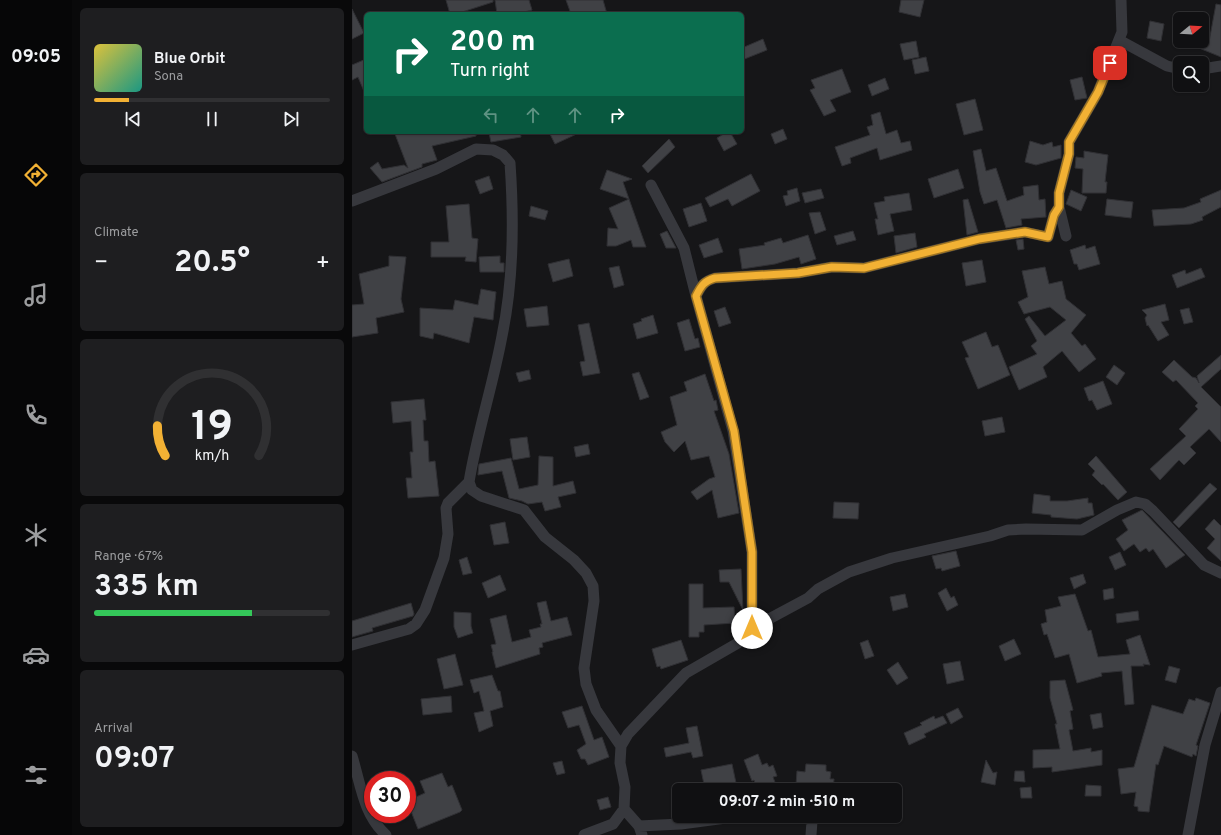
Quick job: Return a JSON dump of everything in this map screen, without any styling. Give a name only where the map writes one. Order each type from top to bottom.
[{"type":"street","points":[[1066,236],[1059,207],[1059,193],[1069,154],[1069,142],[1098,92],[1122,32],[1121,0]]},
{"type":"street","points":[[1119,40],[1167,66],[1173,67]]},
{"type":"street","points":[[1209,68],[1221,66]]},
{"type":"street","points":[[352,201],[436,169],[476,149],[493,150],[503,155],[510,163],[513,203],[510,288],[497,360],[468,482],[448,502],[446,508],[447,548],[430,599],[416,624],[409,629],[352,645]]},
{"type":"street","points":[[651,185],[684,248],[734,431],[752,552],[752,628]]},
{"type":"street","points":[[696,296],[702,285],[708,280],[715,278],[798,273],[832,267],[864,268],[979,239],[1025,232],[1048,237],[1054,215],[1059,207]]},
{"type":"street","points":[[468,482],[472,490],[481,496],[524,510],[545,537],[574,560],[586,573],[593,586],[594,601],[584,668],[586,684],[596,710],[621,746]]},
{"type":"street","points":[[584,835],[613,824],[624,809],[625,787],[620,763],[621,746],[642,719],[686,673],[738,643],[752,628],[808,598],[818,589],[849,572],[892,558],[990,536],[1008,530],[1026,528],[1082,530],[1117,510],[1136,502],[1145,504],[1153,511],[1204,565],[1221,573]]},
{"type":"street","points":[[1188,835],[1205,745],[1221,692]]},
{"type":"street","points":[[352,756],[370,817],[386,835]]},
{"type":"street","points":[[624,809],[641,831],[688,823]]},
{"type":"street","points":[[811,835],[812,823]]},
{"type":"building","points":[[446,0],[493,0],[493,2],[462,12],[449,12]]},
{"type":"building","points":[[495,0],[529,0],[532,10],[524,12],[497,12]]},
{"type":"building","points":[[566,0],[603,0],[606,12],[570,12]]},
{"type":"building","points":[[901,0],[924,0],[920,17],[899,12]]},
{"type":"building","points":[[1216,4],[1221,5],[1221,57],[1199,48],[1209,48]]},
{"type":"building","points":[[352,9],[364,33],[352,39]]},
{"type":"building","points":[[1150,21],[1164,24],[1161,41],[1147,38]]},
{"type":"building","points":[[763,39],[767,50],[744,59],[744,47]]},
{"type":"building","points":[[916,41],[919,57],[904,60],[900,44]]},
{"type":"building","points":[[926,57],[929,71],[915,74],[912,60]]},
{"type":"building","points":[[364,60],[364,91],[358,77],[352,80],[352,65]]},
{"type":"building","points":[[842,69],[851,92],[830,100],[836,111],[824,116],[810,90],[815,88],[811,80]]},
{"type":"building","points":[[1082,77],[1087,98],[1075,100],[1070,80]]},
{"type":"building","points":[[885,78],[889,89],[872,96],[868,85]]},
{"type":"building","points":[[975,99],[983,130],[964,135],[956,104]]},
{"type":"building","points":[[880,112],[886,134],[897,130],[901,143],[910,141],[912,150],[880,160],[877,148],[850,158],[851,163],[842,166],[835,147],[870,135],[867,127],[873,125],[871,115]]},
{"type":"building","points":[[783,129],[787,139],[775,144],[771,134]]},
{"type":"building","points":[[395,134],[476,134],[476,136],[432,146],[437,160],[422,164],[422,167],[382,182],[370,168],[378,162],[382,169],[404,165],[408,168]]},
{"type":"building","points":[[489,134],[520,134],[521,137],[491,142]]},
{"type":"building","points":[[550,134],[577,134],[555,144]]},
{"type":"building","points":[[724,134],[731,134],[737,144],[724,151],[717,138]]},
{"type":"building","points":[[669,139],[675,147],[648,173],[642,166]]},
{"type":"building","points":[[1030,141],[1043,145],[1052,142],[1053,147],[1061,145],[1061,158],[1036,165],[1025,162]]},
{"type":"building","points":[[981,149],[986,171],[996,168],[1007,201],[1024,195],[1023,187],[1038,185],[1039,200],[1045,199],[1046,217],[1021,219],[1022,225],[1006,228],[997,200],[984,204],[980,192],[973,151]]},
{"type":"building","points":[[1084,151],[1108,155],[1105,182],[1107,182],[1106,193],[1082,193],[1083,169],[1075,168],[1076,157],[1084,158]]},
{"type":"building","points":[[958,169],[964,188],[934,198],[928,179]]},
{"type":"building","points":[[607,170],[632,179],[623,182],[629,199],[600,189]]},
{"type":"building","points":[[751,174],[760,191],[732,206],[728,199],[710,207],[705,198]]},
{"type":"building","points":[[489,176],[493,189],[480,194],[475,181]]},
{"type":"building","points":[[797,188],[800,201],[786,206],[783,196],[788,195],[787,191]]},
{"type":"building","points":[[821,189],[824,198],[805,203],[802,193]]},
{"type":"building","points":[[1071,190],[1087,197],[1081,211],[1066,204]]},
{"type":"building","points":[[1221,190],[1221,207],[1202,217],[1203,220],[1191,224],[1154,226],[1152,210],[1184,208],[1201,202],[1200,199]]},
{"type":"building","points":[[909,193],[912,210],[890,214],[894,231],[878,235],[875,219],[878,219],[874,203],[885,201],[884,197]]},
{"type":"building","points":[[629,199],[646,247],[633,247],[631,240],[616,246],[607,246],[608,228],[618,229],[609,208]]},
{"type":"building","points":[[968,199],[978,232],[967,235],[963,200]]},
{"type":"building","points":[[1107,199],[1133,202],[1131,218],[1105,215]]},
{"type":"building","points":[[701,203],[707,221],[689,227],[683,209]]},
{"type":"building","points":[[469,204],[472,238],[478,239],[476,262],[465,261],[466,257],[431,257],[431,242],[449,242],[446,206]]},
{"type":"building","points":[[531,206],[548,211],[545,220],[529,216]]},
{"type":"building","points":[[820,212],[826,230],[815,234],[809,213]]},
{"type":"building","points":[[667,231],[676,248],[666,248],[660,234]]},
{"type":"building","points":[[853,231],[856,240],[837,245],[834,236]]},
{"type":"building","points":[[915,233],[917,247],[896,253],[894,236]]},
{"type":"building","points":[[808,235],[816,259],[801,264],[799,257],[775,264],[742,269],[739,249],[765,245],[764,243],[781,238],[783,243]]},
{"type":"building","points":[[718,238],[723,252],[704,258],[699,245]]},
{"type":"building","points":[[1023,239],[1024,249],[1018,250],[1016,240]]},
{"type":"building","points":[[1085,245],[1086,249],[1095,246],[1100,264],[1079,270],[1077,264],[1074,264],[1070,250]]},
{"type":"building","points":[[389,256],[406,257],[401,299],[404,312],[376,318],[378,333],[352,337],[352,305],[364,304],[359,274],[389,266]]},
{"type":"building","points":[[500,256],[500,263],[504,263],[504,272],[480,272],[479,257]]},
{"type":"building","points":[[569,259],[573,276],[553,282],[548,264]]},
{"type":"building","points":[[982,260],[986,282],[966,286],[962,263]]},
{"type":"building","points":[[619,266],[624,285],[614,288],[609,268]]},
{"type":"building","points":[[1045,267],[1049,284],[1062,281],[1066,299],[1086,315],[1071,333],[1082,346],[1085,344],[1096,359],[1079,372],[1062,351],[1043,367],[1047,377],[1019,390],[1009,367],[1037,354],[1031,346],[1037,341],[1025,319],[1029,316],[1045,336],[1066,320],[1050,307],[1024,314],[1018,302],[1028,297],[1022,271]]},
{"type":"building","points":[[1201,268],[1205,277],[1177,288],[1172,275],[1185,270],[1186,274]]},
{"type":"building","points":[[481,289],[496,292],[493,320],[474,317],[469,343],[434,333],[433,339],[420,336],[420,308],[453,310],[455,300],[478,305]]},
{"type":"building","points":[[1165,304],[1169,320],[1161,322],[1169,335],[1158,341],[1148,325],[1147,326],[1145,318],[1147,315],[1142,310]]},
{"type":"building","points":[[547,306],[549,325],[527,327],[524,309]]},
{"type":"building","points":[[725,307],[731,323],[719,327],[714,311]]},
{"type":"building","points":[[1189,308],[1193,322],[1184,324],[1180,310]]},
{"type":"building","points":[[653,315],[658,333],[637,339],[633,324],[642,321],[641,319]]},
{"type":"building","points":[[689,319],[695,339],[698,338],[700,347],[685,351],[677,323]]},
{"type":"building","points":[[589,323],[600,373],[583,376],[580,362],[585,361],[578,325]]},
{"type":"building","points":[[986,332],[992,347],[998,345],[1010,375],[978,389],[965,358],[969,357],[962,342]]},
{"type":"building","points":[[1221,355],[1221,369],[1201,387],[1221,407],[1221,442],[1209,429],[1190,447],[1196,453],[1184,465],[1179,460],[1160,480],[1150,469],[1186,436],[1179,429],[1198,409],[1195,406],[1198,403],[1176,380],[1173,382],[1162,372],[1174,360],[1192,377],[1196,378],[1199,383],[1197,376]]},
{"type":"building","points":[[1114,365],[1125,373],[1117,385],[1106,377]]},
{"type":"building","points":[[529,370],[531,379],[519,382],[516,373]]},
{"type":"building","points":[[639,372],[649,397],[640,400],[632,374]]},
{"type":"building","points":[[705,374],[714,401],[716,400],[718,410],[714,411],[729,454],[739,513],[718,518],[712,490],[697,500],[691,492],[709,479],[715,477],[709,456],[691,460],[685,441],[674,452],[665,442],[661,432],[677,425],[670,397],[687,391],[684,382]]},
{"type":"building","points":[[1103,381],[1112,404],[1097,410],[1092,400],[1089,401],[1084,388]]},
{"type":"building","points":[[424,399],[426,420],[423,420],[424,441],[428,441],[429,462],[435,461],[439,496],[408,498],[406,478],[412,478],[410,452],[413,452],[411,421],[393,423],[391,402]]},
{"type":"building","points":[[1002,417],[1005,432],[985,436],[982,421]]},
{"type":"building","points":[[527,437],[530,457],[513,460],[510,439]]},
{"type":"building","points":[[588,444],[590,454],[576,457],[574,447]]},
{"type":"building","points":[[539,456],[553,457],[553,486],[573,481],[576,493],[558,497],[561,507],[545,511],[542,502],[528,504],[509,498],[502,471],[478,475],[479,464],[511,458],[519,489],[538,485]]},
{"type":"building","points":[[1096,456],[1127,492],[1118,500],[1092,475],[1095,471],[1088,464]]},
{"type":"building","points":[[1210,483],[1217,489],[1179,528],[1173,522]]},
{"type":"building","points":[[1034,494],[1050,496],[1050,501],[1067,501],[1088,498],[1088,503],[1092,503],[1094,515],[1077,519],[1051,517],[1051,515],[1032,513]]},
{"type":"building","points":[[834,502],[859,503],[858,519],[833,518]]},
{"type":"building","points":[[1142,510],[1185,555],[1166,568],[1153,549],[1149,552],[1146,548],[1140,552],[1134,544],[1124,551],[1116,539],[1128,530],[1122,520]]},
{"type":"building","points":[[1214,519],[1221,526],[1221,561],[1207,548],[1215,539],[1205,529]]},
{"type":"building","points":[[505,522],[509,543],[494,545],[490,525]]},
{"type":"building","points":[[956,551],[960,566],[942,571],[941,568],[936,569],[932,556]]},
{"type":"building","points":[[1120,552],[1126,565],[1115,570],[1109,557]]},
{"type":"building","points":[[467,557],[472,573],[463,575],[459,560]]},
{"type":"building","points":[[741,569],[743,610],[729,582],[720,582],[719,570]]},
{"type":"building","points":[[1083,574],[1086,583],[1074,589],[1070,578]]},
{"type":"building","points":[[500,575],[506,590],[488,598],[482,583]]},
{"type":"building","points":[[689,584],[703,584],[703,608],[734,607],[735,623],[704,625],[704,632],[699,632],[699,637],[689,637]]},
{"type":"building","points":[[946,588],[951,598],[954,596],[958,605],[947,611],[938,593]]},
{"type":"building","points":[[1113,588],[1114,598],[1104,600],[1103,590]]},
{"type":"building","points":[[905,594],[908,607],[893,611],[890,597]]},
{"type":"building","points":[[1075,594],[1088,631],[1091,630],[1098,657],[1130,654],[1126,640],[1140,635],[1150,665],[1143,664],[1144,666],[1131,666],[1134,704],[1125,705],[1122,671],[1101,673],[1102,676],[1077,683],[1069,654],[1055,658],[1047,634],[1044,635],[1041,624],[1047,622],[1045,610],[1061,606],[1058,597]]},
{"type":"building","points":[[546,601],[551,621],[567,617],[572,635],[542,643],[543,647],[539,648],[540,654],[496,668],[491,645],[496,644],[490,619],[506,615],[512,642],[531,637],[529,630],[541,627],[540,624],[542,624],[537,603]]},
{"type":"building","points":[[411,603],[414,614],[413,616],[372,628],[373,631],[352,637],[352,621]]},
{"type":"building","points":[[1138,611],[1139,620],[1117,623],[1116,614]]},
{"type":"building","points":[[454,612],[471,613],[471,626],[473,633],[458,638],[454,627]]},
{"type":"building","points":[[1014,639],[1021,654],[1005,661],[999,646]]},
{"type":"building","points":[[681,640],[688,660],[661,669],[660,666],[657,667],[652,649]]},
{"type":"building","points":[[868,640],[874,656],[865,659],[860,643]]},
{"type":"building","points":[[455,654],[463,685],[444,689],[437,659]]},
{"type":"building","points":[[960,661],[964,680],[947,684],[943,664]]},
{"type":"building","points":[[898,662],[908,678],[897,685],[887,670]]},
{"type":"building","points":[[1169,666],[1180,669],[1176,683],[1165,680]]},
{"type":"building","points":[[492,675],[498,691],[500,691],[503,707],[490,711],[493,726],[479,732],[474,713],[484,711],[479,691],[474,693],[470,680]]},
{"type":"building","points":[[1065,680],[1073,710],[1070,711],[1073,729],[1069,730],[1073,751],[1091,748],[1091,752],[1102,750],[1102,765],[1052,772],[1052,767],[1033,768],[1033,750],[1060,749],[1055,724],[1057,724],[1050,698],[1050,681]]},
{"type":"building","points":[[451,696],[452,712],[423,715],[421,699]]},
{"type":"building","points":[[1196,698],[1210,703],[1196,745],[1198,746],[1196,756],[1193,754],[1192,757],[1164,746],[1158,765],[1156,764],[1149,812],[1138,811],[1138,807],[1134,806],[1136,792],[1121,794],[1118,769],[1134,767],[1152,705],[1183,714],[1189,699],[1195,701]]},
{"type":"building","points":[[582,706],[594,740],[602,737],[609,757],[588,765],[585,759],[581,759],[577,750],[586,744],[579,725],[568,728],[562,712]]},
{"type":"building","points":[[958,708],[963,717],[951,724],[946,714]]},
{"type":"building","points":[[1101,713],[1103,727],[1093,729],[1090,715]]},
{"type":"building","points":[[934,716],[935,719],[943,716],[947,723],[924,734],[926,737],[909,745],[904,733],[922,725],[920,723]]},
{"type":"building","points":[[697,726],[703,756],[693,758],[691,752],[666,757],[664,748],[689,743],[686,728]]},
{"type":"building","points":[[758,754],[762,765],[767,763],[769,767],[773,765],[777,776],[773,777],[775,783],[755,783],[754,780],[752,781],[744,760]]},
{"type":"building","points":[[986,760],[993,773],[997,772],[995,785],[981,782]]},
{"type":"building","points":[[562,761],[565,773],[557,775],[553,763]]},
{"type":"building","points":[[732,764],[736,783],[704,783],[701,770]]},
{"type":"building","points":[[806,764],[826,765],[826,771],[831,772],[830,779],[834,779],[834,783],[796,783],[797,771],[805,772]]},
{"type":"building","points":[[1015,771],[1024,771],[1025,782],[1014,781]]},
{"type":"building","points":[[442,773],[448,787],[452,785],[462,810],[418,829],[416,823],[416,797],[425,793],[420,781]]},
{"type":"building","points":[[1086,785],[1101,786],[1101,796],[1085,796]]},
{"type":"building","points":[[1031,787],[1032,798],[1021,798],[1020,788]]},
{"type":"building","points":[[608,797],[611,807],[600,810],[597,800]]},
{"type":"route","points":[[752,628],[752,552],[734,431],[698,309],[696,296],[702,285],[708,280],[715,278],[798,273],[832,267],[864,268],[979,239],[1025,232],[1048,237],[1054,215],[1059,207],[1059,193],[1069,154],[1069,142],[1098,92],[1110,63]]}]
